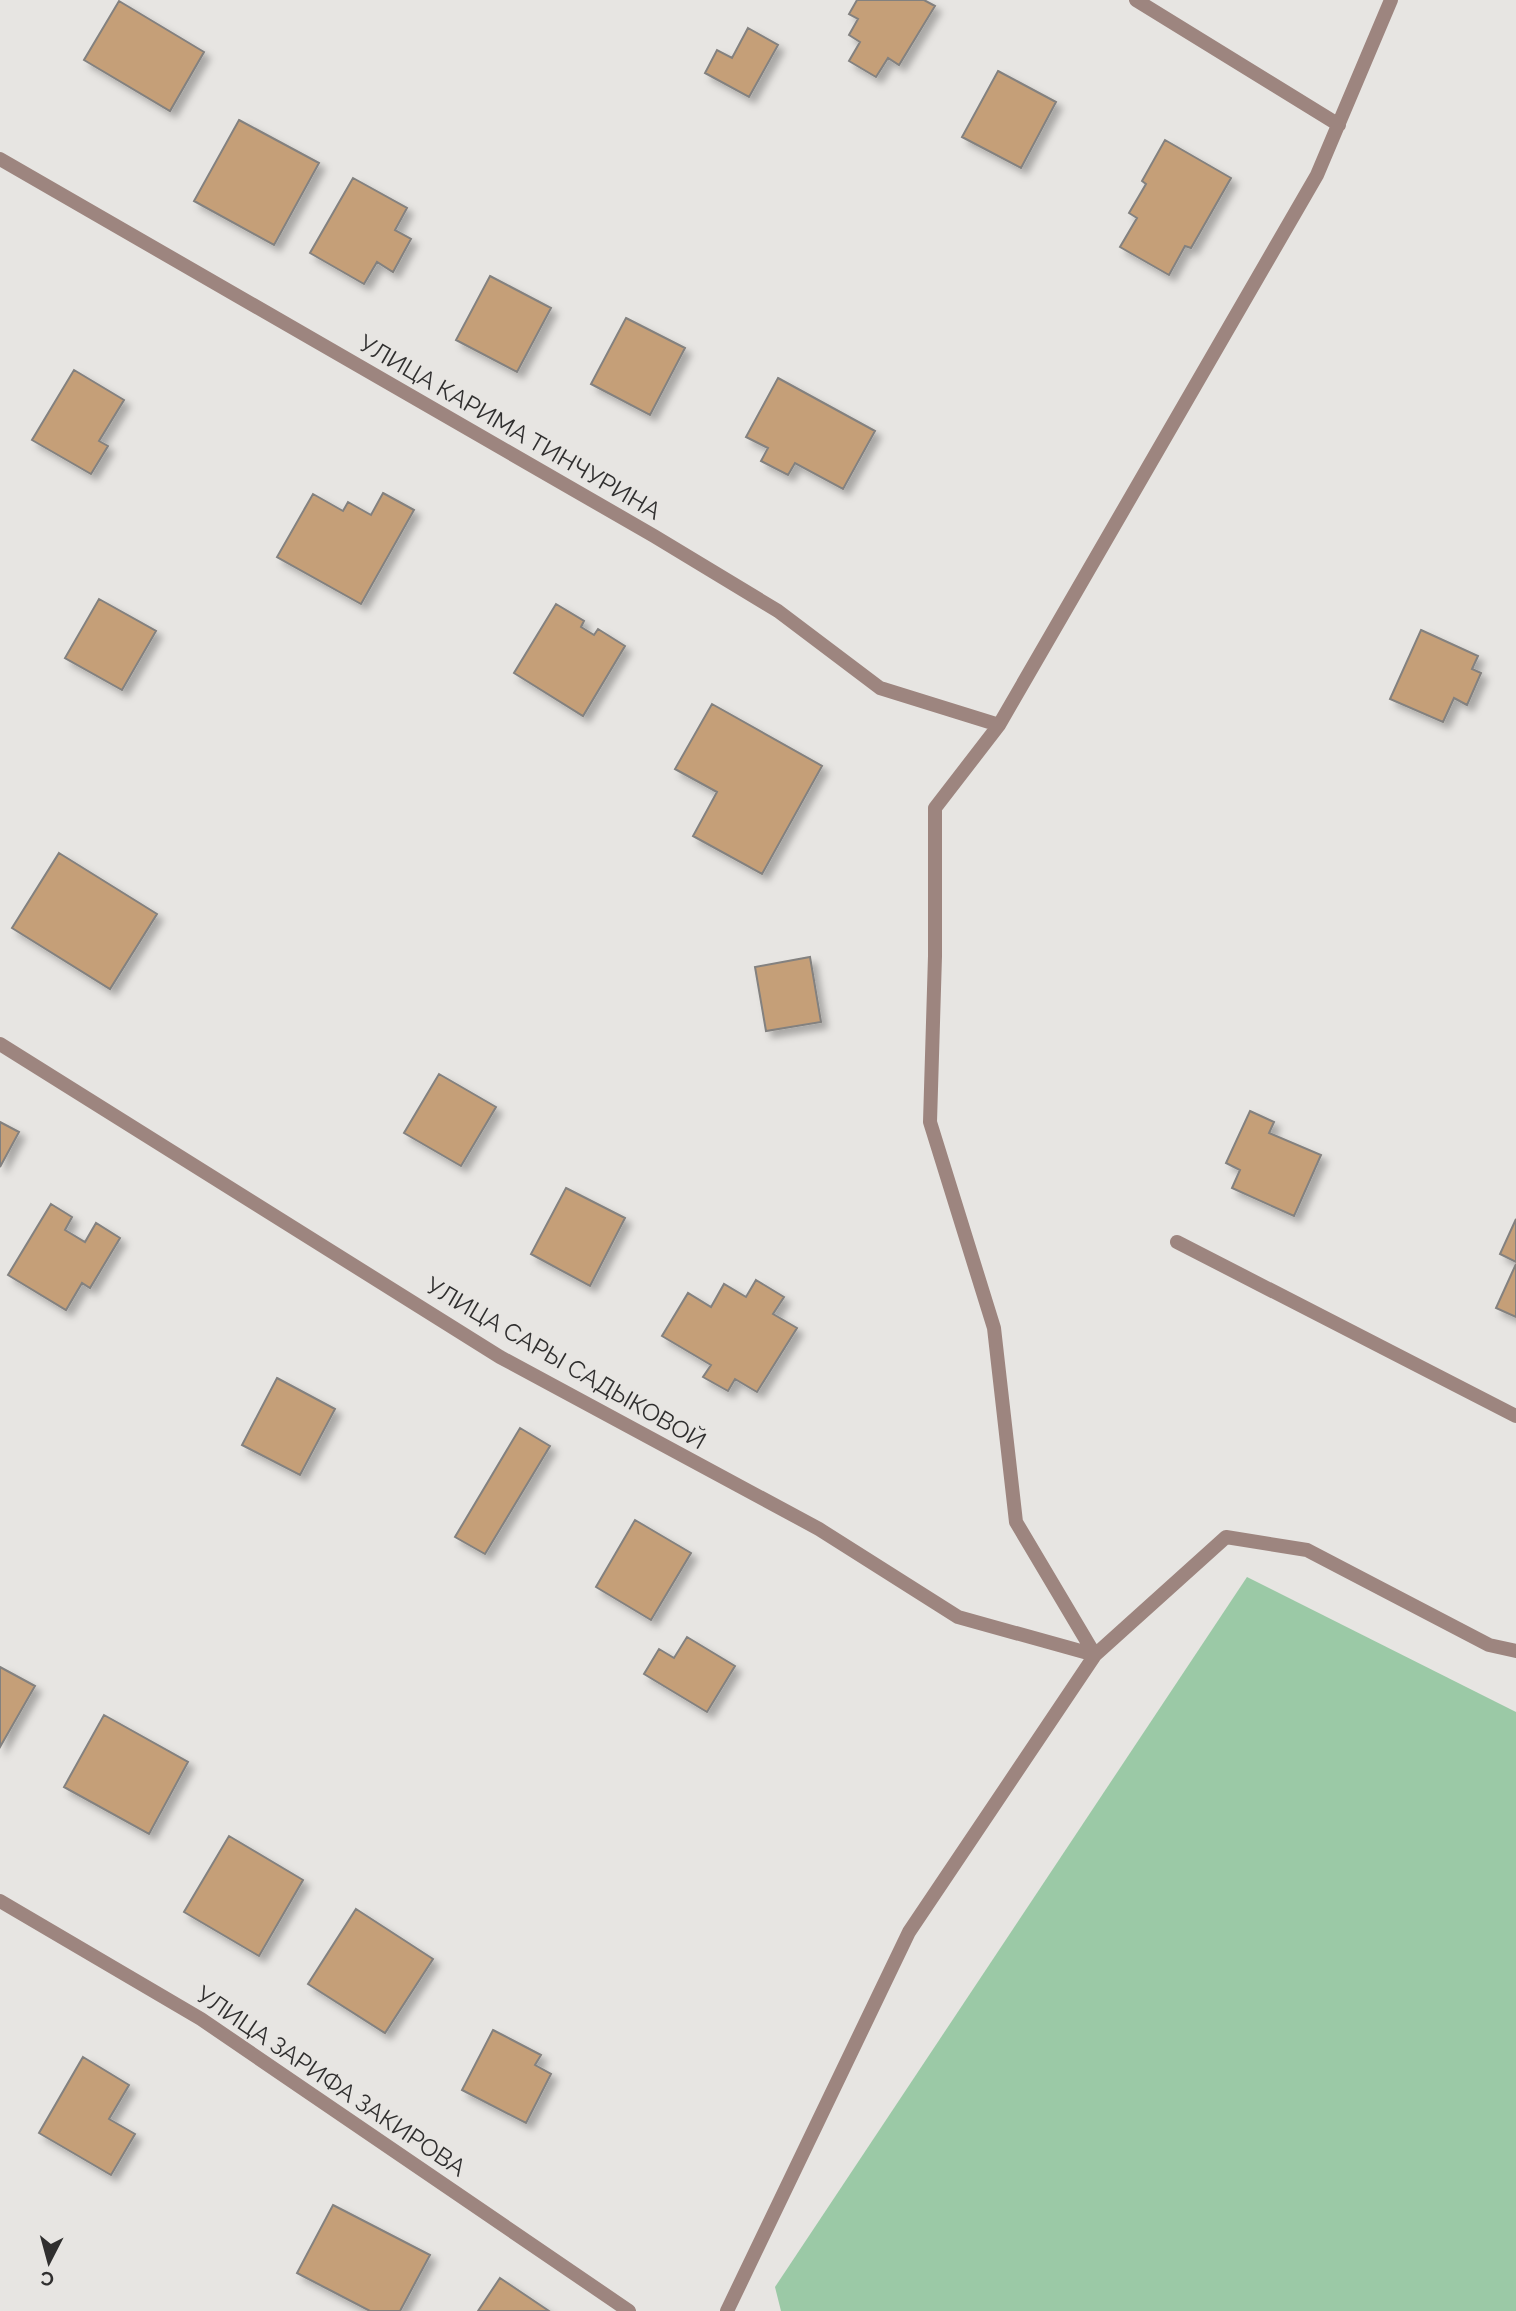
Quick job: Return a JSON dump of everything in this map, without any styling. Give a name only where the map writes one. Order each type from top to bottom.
[{"type":"street","points":[[1136,0],[1339,125]]},
{"type":"street","points":[[1095,1656],[1016,1522],[994,1328],[930,1122],[935,956],[935,808],[999,725],[1310,187],[1391,0]]},
{"type":"street","name":"УЛИЦА КАРИМА ТИНЧУРИНА","points":[[0,159],[654,536],[767,604],[880,688],[999,725]]},
{"type":"street","name":"УЛИЦА САРЫ САДЫКОВОЙ","points":[[0,1044],[500,1357],[819,1529],[958,1617],[1095,1656]]},
{"type":"street","points":[[1177,1242],[1516,1416]]},
{"type":"street","points":[[727,2311],[909,1932],[1095,1656],[1226,1537],[1307,1550],[1489,1646],[1516,1651]]},
{"type":"street","name":"УЛИЦА ЗАРИФА ЗАКИРОВА","points":[[0,1901],[201,2019],[629,2311]]},
{"type":"green space","points":[[1247,1577],[1516,1712],[1516,2311],[781,2311],[775,2287]]},
{"type":"building","points":[[857,0],[924,0],[935,6],[899,65],[888,58],[876,77],[849,61],[860,42],[849,35],[858,19],[849,14]]},
{"type":"building","points":[[119,1],[204,52],[170,111],[84,60]]},
{"type":"building","points":[[748,28],[778,45],[749,97],[705,73],[717,50],[732,58]]},
{"type":"building","points":[[998,71],[1056,102],[1021,168],[962,137]]},
{"type":"building","points":[[239,120],[319,163],[274,245],[194,201]]},
{"type":"building","points":[[1165,140],[1231,178],[1191,248],[1185,246],[1169,275],[1120,247],[1137,218],[1129,213],[1146,184],[1142,181]]},
{"type":"building","points":[[353,178],[407,208],[395,230],[411,239],[393,272],[377,262],[364,284],[310,253]]},
{"type":"building","points":[[490,276],[551,308],[517,372],[456,340]]},
{"type":"building","points":[[626,318],[685,348],[650,415],[591,384]]},
{"type":"building","points":[[74,370],[124,400],[99,441],[108,446],[91,474],[32,440]]},
{"type":"building","points":[[778,378],[875,431],[843,489],[795,463],[788,475],[761,461],[768,448],[746,437]]},
{"type":"building","points":[[383,493],[414,510],[361,604],[277,557],[313,494],[343,511],[348,502],[371,515]]},
{"type":"building","points":[[99,599],[156,631],[122,690],[65,658]]},
{"type":"building","points":[[556,604],[584,621],[581,627],[594,635],[598,629],[625,646],[583,716],[514,673]]},
{"type":"building","points":[[1421,630],[1478,656],[1472,669],[1481,673],[1467,705],[1454,698],[1443,722],[1390,699]]},
{"type":"building","points":[[712,704],[822,766],[762,874],[693,836],[717,792],[675,769]]},
{"type":"building","points":[[59,853],[157,914],[110,989],[12,928]]},
{"type":"building","points":[[810,957],[821,1022],[766,1031],[755,967]]},
{"type":"building","points":[[439,1074],[496,1107],[461,1166],[404,1133]]},
{"type":"building","points":[[1250,1111],[1274,1122],[1269,1133],[1321,1155],[1294,1216],[1232,1188],[1240,1170],[1226,1163]]},
{"type":"building","points":[[0,1122],[19,1132],[0,1167]]},
{"type":"building","points":[[566,1188],[625,1218],[590,1286],[531,1254]]},
{"type":"building","points":[[51,1204],[72,1217],[65,1230],[85,1242],[96,1223],[120,1238],[90,1288],[82,1283],[66,1310],[8,1275]]},
{"type":"building","points":[[1516,1219],[1516,1262],[1500,1254]]},
{"type":"building","points":[[1516,1264],[1516,1317],[1496,1308]]},
{"type":"building","points":[[756,1280],[784,1297],[773,1314],[797,1328],[757,1392],[735,1379],[728,1391],[703,1377],[711,1365],[662,1336],[688,1293],[711,1307],[724,1284],[746,1297]]},
{"type":"building","points":[[277,1378],[335,1409],[300,1475],[242,1445]]},
{"type":"building","points":[[520,1428],[550,1446],[485,1554],[455,1537]]},
{"type":"building","points":[[635,1520],[691,1553],[651,1620],[596,1587]]},
{"type":"building","points":[[687,1637],[735,1666],[707,1712],[644,1674],[659,1649],[674,1658]]},
{"type":"building","points":[[0,1667],[35,1686],[0,1747]]},
{"type":"building","points":[[104,1715],[188,1762],[149,1834],[64,1787]]},
{"type":"building","points":[[229,1836],[303,1880],[259,1956],[184,1912]]},
{"type":"building","points":[[356,1909],[433,1959],[385,2033],[308,1984]]},
{"type":"building","points":[[493,2030],[541,2055],[535,2065],[551,2074],[526,2123],[462,2090]]},
{"type":"building","points":[[83,2057],[129,2085],[109,2119],[135,2134],[111,2175],[39,2133]]},
{"type":"building","points":[[333,2205],[430,2255],[400,2311],[370,2311],[297,2273]]},
{"type":"building","points":[[500,2278],[549,2311],[478,2311]]}]
